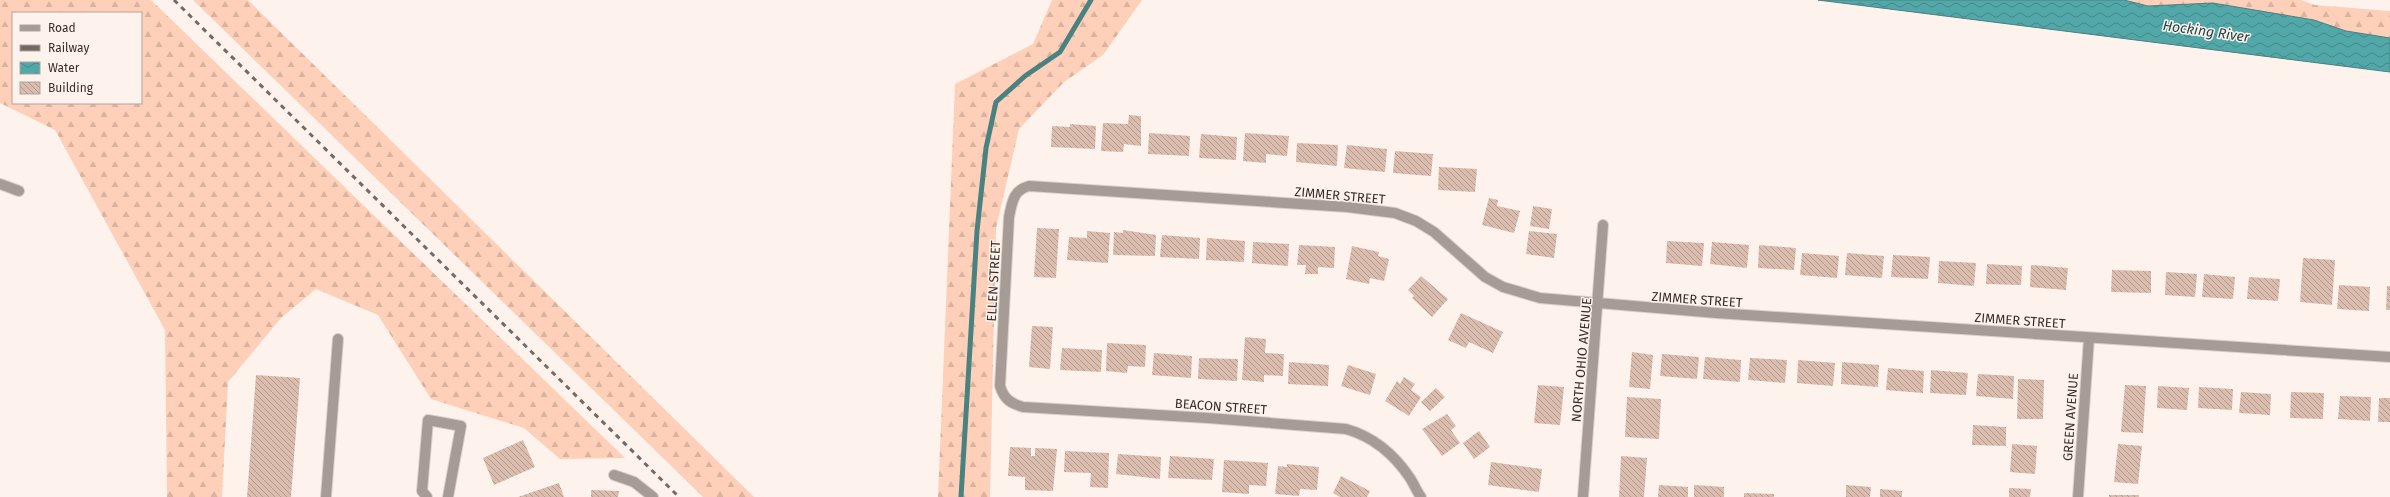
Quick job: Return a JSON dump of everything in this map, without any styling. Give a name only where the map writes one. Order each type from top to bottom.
[{"type":"street","points":[[0,184],[19,191]]},
{"type":"street","name":"ZIMMER STREET","points":[[1029,186],[1347,207],[1395,213],[1416,221],[1434,232],[1473,267],[1502,287],[1540,298],[1598,304],[2390,357]]},
{"type":"street","name":"ELLEN STREET","points":[[1000,386],[1009,217],[1016,193],[1022,188],[1029,186]]},
{"type":"street","name":"NORTH OHIO AVENUE","points":[[1583,497],[1603,225]]},
{"type":"street","name":"GREEN AVENUE","points":[[2078,497],[2089,338]]},
{"type":"street","points":[[326,497],[338,339]]},
{"type":"street","name":"BEACON STREET","points":[[1000,386],[1003,396],[1012,404],[1023,407],[1215,418],[1346,429],[1359,433],[1387,449],[1397,460],[1421,497]]},
{"type":"street","points":[[427,497],[422,491],[428,420],[461,426],[448,497]]},
{"type":"street","points":[[614,476],[634,482],[654,497]]},
{"type":"green space","points":[[0,0],[151,0],[625,458],[560,459],[524,428],[431,399],[378,315],[316,289],[281,318],[228,382],[222,497],[167,497],[165,330],[55,130],[0,103]]},
{"type":"green space","points":[[193,0],[248,0],[754,497],[703,497]]},
{"type":"green space","points":[[1052,0],[1142,0],[1103,55],[1064,82],[1019,129],[996,228],[990,497],[938,497],[955,84],[1033,44]]},
{"type":"green space","points":[[1818,0],[2301,0],[2315,5],[2390,11],[2390,72]]},
{"type":"water","name":"Hocking River","points":[[1818,0],[2124,0],[2148,6],[2213,3],[2314,20],[2346,31],[2390,38],[2390,72]]},
{"type":"building","points":[[1129,115],[1141,116],[1141,146],[1124,144],[1123,152],[1101,151],[1103,123],[1128,124]]},
{"type":"building","points":[[1070,124],[1096,126],[1095,149],[1051,147],[1052,126],[1070,127]]},
{"type":"building","points":[[1149,133],[1190,136],[1189,156],[1148,154]]},
{"type":"building","points":[[1245,133],[1289,136],[1287,156],[1266,154],[1266,163],[1243,161]]},
{"type":"building","points":[[1201,134],[1237,137],[1236,160],[1199,158]]},
{"type":"building","points":[[1297,143],[1338,145],[1337,166],[1296,162]]},
{"type":"building","points":[[1347,145],[1387,149],[1385,172],[1344,168]]},
{"type":"building","points":[[1395,151],[1433,154],[1431,176],[1393,173]]},
{"type":"building","points":[[1439,167],[1477,169],[1475,192],[1438,190]]},
{"type":"building","points":[[1489,198],[1498,200],[1497,206],[1520,211],[1514,233],[1482,225]]},
{"type":"building","points":[[1533,206],[1552,209],[1549,229],[1530,226]]},
{"type":"building","points":[[1037,228],[1059,229],[1056,278],[1034,277]]},
{"type":"building","points":[[1123,230],[1156,235],[1155,256],[1113,255],[1114,232],[1123,233]]},
{"type":"building","points":[[1087,231],[1110,233],[1108,263],[1067,260],[1069,237],[1087,238]]},
{"type":"building","points":[[1529,231],[1557,234],[1554,258],[1526,254]]},
{"type":"building","points":[[1162,235],[1200,238],[1199,259],[1160,257]]},
{"type":"building","points":[[1207,238],[1245,241],[1244,262],[1206,260]]},
{"type":"building","points":[[1667,241],[1704,243],[1702,266],[1666,263]]},
{"type":"building","points":[[1253,242],[1289,244],[1288,266],[1252,263]]},
{"type":"building","points":[[1712,242],[1749,245],[1747,268],[1710,264]]},
{"type":"building","points":[[1299,245],[1335,247],[1334,268],[1318,267],[1318,274],[1305,274],[1306,265],[1297,265]]},
{"type":"building","points":[[1759,245],[1796,248],[1794,270],[1758,268]]},
{"type":"building","points":[[1352,246],[1379,252],[1378,256],[1389,259],[1384,281],[1370,278],[1369,284],[1346,279]]},
{"type":"building","points":[[1802,253],[1839,256],[1837,278],[1800,275]]},
{"type":"building","points":[[1847,253],[1884,256],[1882,278],[1845,275]]},
{"type":"building","points":[[1893,255],[1930,257],[1928,279],[1891,277]]},
{"type":"building","points":[[2303,258],[2335,260],[2332,305],[2300,302]]},
{"type":"building","points":[[1939,261],[1976,263],[1974,286],[1938,283]]},
{"type":"building","points":[[1987,264],[2022,266],[2021,285],[1986,284]]},
{"type":"building","points":[[2031,265],[2068,268],[2066,290],[2030,287]]},
{"type":"building","points":[[2112,270],[2151,271],[2151,293],[2111,292]]},
{"type":"building","points":[[2166,272],[2197,274],[2195,297],[2165,295]]},
{"type":"building","points":[[2204,274],[2235,277],[2233,299],[2202,297]]},
{"type":"building","points":[[1421,276],[1448,299],[1432,317],[1412,298],[1414,296],[1408,290]]},
{"type":"building","points":[[2249,277],[2280,279],[2278,301],[2247,299]]},
{"type":"building","points":[[2339,285],[2370,287],[2369,311],[2337,309]]},
{"type":"building","points":[[2387,286],[2390,286],[2390,310],[2386,310]]},
{"type":"building","points":[[1461,313],[1503,332],[1493,353],[1469,342],[1466,348],[1448,340]]},
{"type":"building","points":[[1032,326],[1053,327],[1050,369],[1029,367]]},
{"type":"building","points":[[1245,337],[1266,339],[1265,353],[1284,354],[1283,376],[1264,375],[1264,382],[1242,380]]},
{"type":"building","points":[[1107,343],[1146,345],[1145,367],[1128,366],[1127,373],[1106,371]]},
{"type":"building","points":[[1062,348],[1102,350],[1101,372],[1060,370]]},
{"type":"building","points":[[1632,352],[1653,355],[1650,389],[1629,387]]},
{"type":"building","points":[[1154,353],[1192,356],[1191,378],[1152,375]]},
{"type":"building","points":[[1662,354],[1699,357],[1697,379],[1660,376]]},
{"type":"building","points":[[1705,357],[1741,360],[1740,382],[1703,379]]},
{"type":"building","points":[[1199,358],[1238,359],[1237,381],[1198,379]]},
{"type":"building","points":[[1750,358],[1787,360],[1785,383],[1748,380]]},
{"type":"building","points":[[1798,360],[1835,363],[1833,386],[1797,383]]},
{"type":"building","points":[[1289,362],[1329,365],[1328,386],[1288,384]]},
{"type":"building","points":[[1842,362],[1879,365],[1878,387],[1841,384]]},
{"type":"building","points":[[1348,365],[1376,374],[1370,395],[1341,386]]},
{"type":"building","points":[[1888,368],[1924,371],[1923,393],[1886,390]]},
{"type":"building","points":[[1931,370],[1968,373],[1966,395],[1930,393]]},
{"type":"building","points":[[1978,374],[2014,376],[2013,399],[1976,396]]},
{"type":"building","points":[[256,375],[300,378],[291,497],[247,497]]},
{"type":"building","points":[[1404,377],[1415,384],[1411,390],[1421,397],[1409,416],[1385,401],[1397,381],[1400,384]]},
{"type":"building","points":[[2018,379],[2044,380],[2043,419],[2017,419]]},
{"type":"building","points":[[1538,385],[1564,387],[1560,425],[1534,423]]},
{"type":"building","points":[[2125,385],[2146,386],[2143,433],[2121,432]]},
{"type":"building","points":[[2158,386],[2189,388],[2187,410],[2157,408]]},
{"type":"building","points":[[2199,387],[2233,389],[2232,410],[2198,408]]},
{"type":"building","points":[[1436,388],[1445,397],[1430,411],[1421,402]]},
{"type":"building","points":[[2241,392],[2271,394],[2270,415],[2239,413]]},
{"type":"building","points":[[2291,392],[2324,393],[2323,419],[2290,418]]},
{"type":"building","points":[[2340,396],[2371,397],[2370,421],[2338,419]]},
{"type":"building","points":[[1627,397],[1661,399],[1659,439],[1625,437]]},
{"type":"building","points":[[2379,398],[2390,398],[2390,422],[2378,422]]},
{"type":"building","points":[[1447,414],[1456,426],[1451,430],[1460,443],[1442,456],[1422,429]]},
{"type":"building","points":[[1973,425],[2006,427],[2006,446],[1972,445]]},
{"type":"building","points":[[1479,431],[1490,447],[1474,459],[1463,443]]},
{"type":"building","points":[[523,440],[535,467],[494,485],[483,458]]},
{"type":"building","points":[[2012,444],[2037,446],[2035,474],[2010,472]]},
{"type":"building","points":[[2118,444],[2142,446],[2138,484],[2114,482]]},
{"type":"building","points":[[1010,447],[1031,448],[1031,456],[1035,456],[1035,448],[1057,449],[1053,491],[1025,490],[1025,477],[1008,476]]},
{"type":"building","points":[[1065,451],[1109,453],[1108,488],[1090,487],[1091,473],[1064,472]]},
{"type":"building","points":[[1118,454],[1161,457],[1160,479],[1116,474]]},
{"type":"building","points":[[1170,456],[1214,459],[1212,480],[1168,478]]},
{"type":"building","points":[[1621,456],[1647,458],[1644,497],[1619,497]]},
{"type":"building","points":[[1224,460],[1268,463],[1266,486],[1249,485],[1249,494],[1222,492]]},
{"type":"building","points":[[1491,462],[1542,469],[1539,492],[1488,485]]},
{"type":"building","points":[[1287,464],[1319,467],[1317,490],[1300,489],[1299,496],[1275,494],[1278,466],[1287,467]]},
{"type":"building","points":[[1341,476],[1370,491],[1367,497],[1340,497],[1333,493]]},
{"type":"building","points":[[559,483],[564,497],[518,497]]},
{"type":"building","points":[[1659,485],[1688,487],[1688,497],[1658,497]]},
{"type":"building","points":[[1694,485],[1724,487],[1724,497],[1694,497]]},
{"type":"building","points":[[1846,485],[1871,487],[1870,497],[1846,497]]},
{"type":"building","points":[[2009,488],[2031,489],[2030,497],[2009,497]]},
{"type":"building","points":[[1880,489],[1902,491],[1902,497],[1880,497]]},
{"type":"building","points":[[591,490],[619,491],[618,497],[591,497]]},
{"type":"building","points":[[1744,493],[1774,494],[1774,497],[1744,497]]},
{"type":"building","points":[[2109,495],[2139,495],[2139,497],[2109,497]]},
{"type":"waterway","points":[[961,497],[977,231],[986,148],[996,102],[1025,76],[1060,52],[1091,0]]},
{"type":"railway","points":[[174,0],[679,497]]}]
